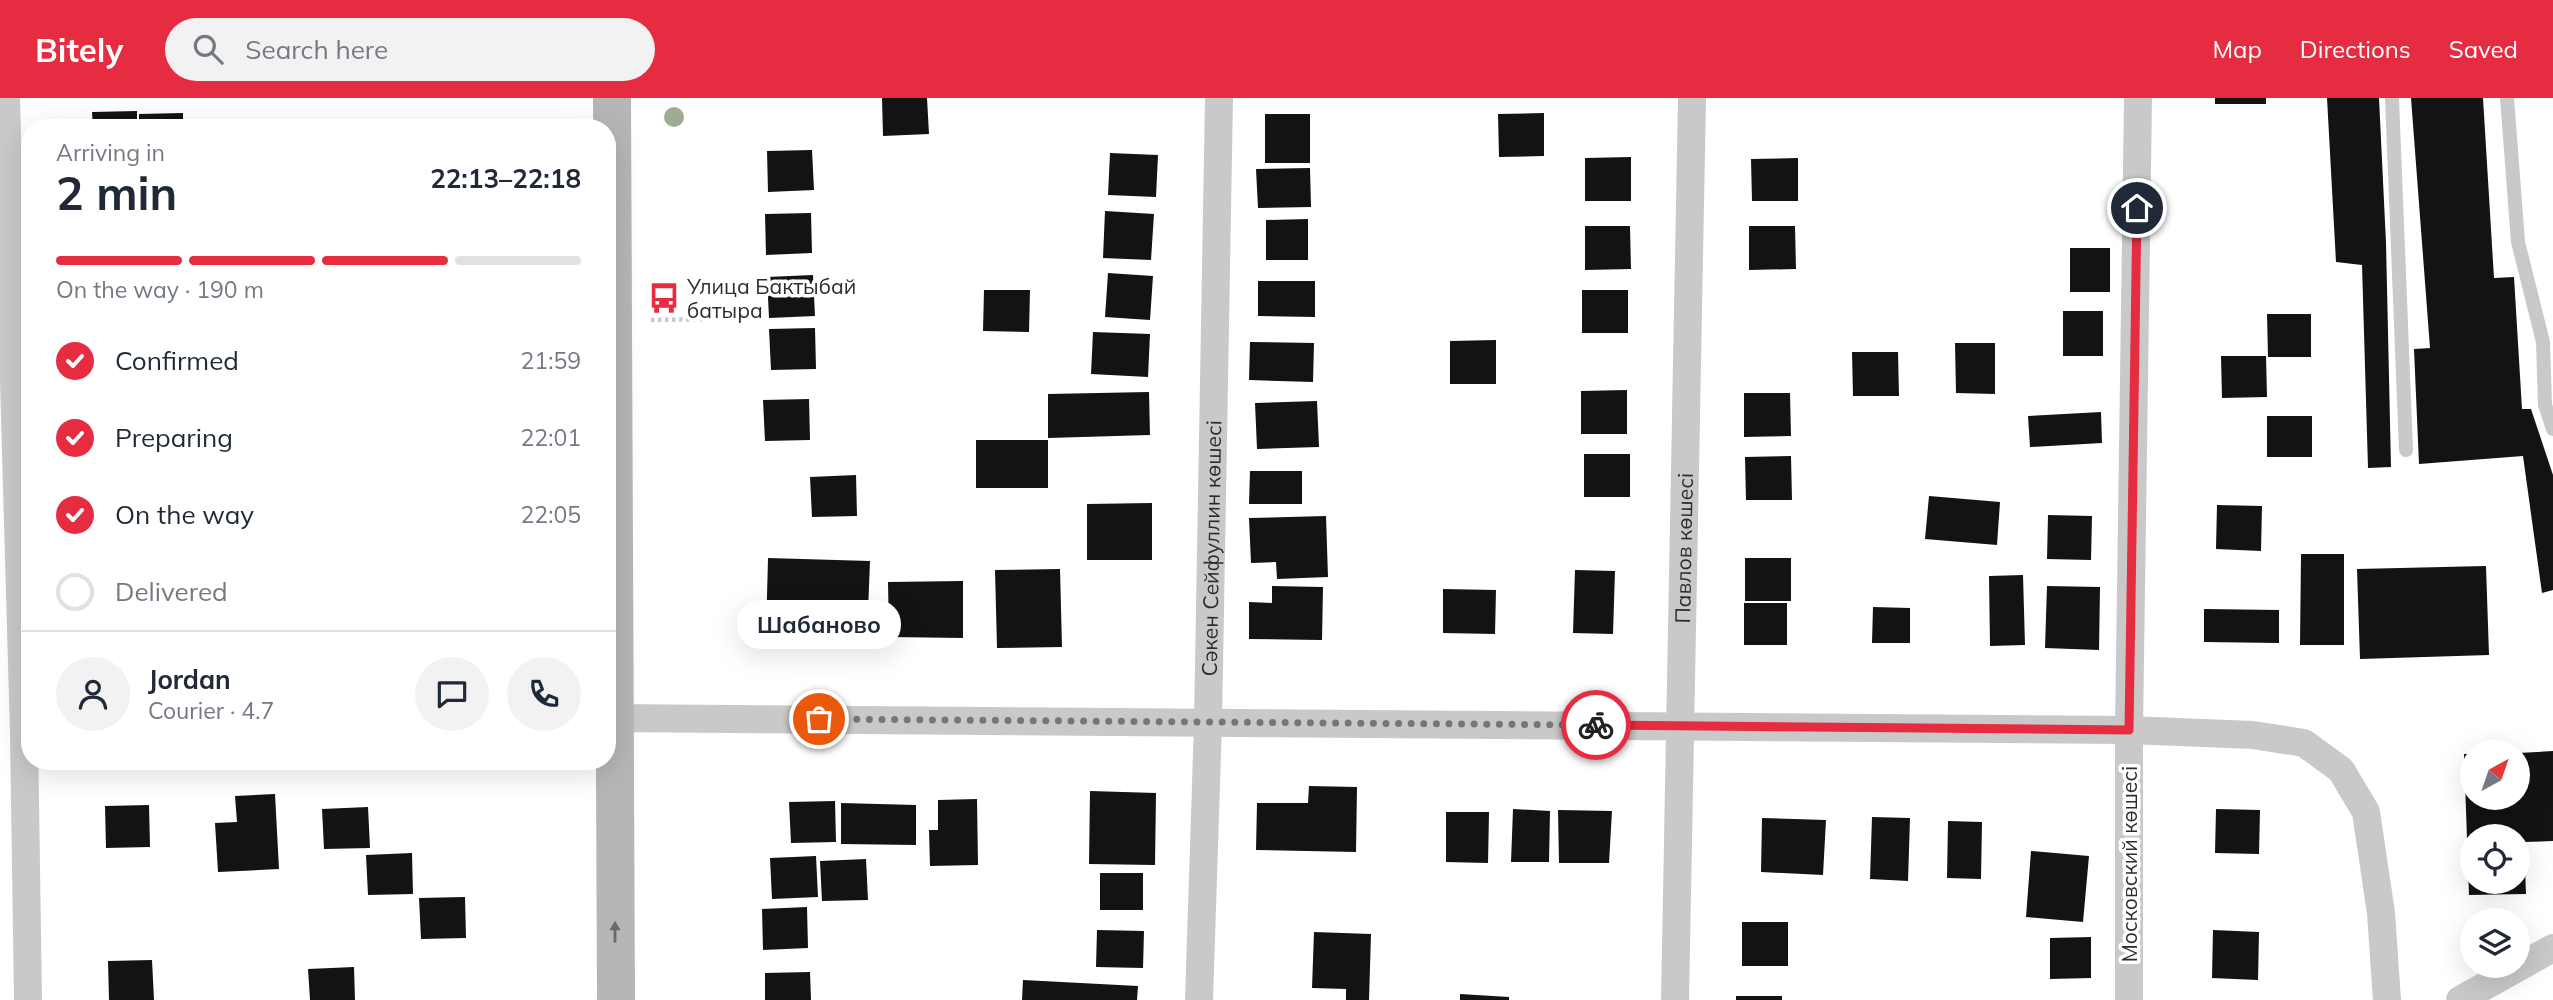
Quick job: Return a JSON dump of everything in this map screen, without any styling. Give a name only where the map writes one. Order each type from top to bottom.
[{"type":"main road","points":[[612,98],[612,119]]},
{"type":"main road","points":[[612,770],[616,1000]]},
{"type":"street","points":[[6,98],[18,734],[28,1000]]},
{"type":"street","name":"Сәкен Сейфуллин көшесі","points":[[1199,1000],[1208,723],[1219,98]]},
{"type":"street","name":"Павлов көшесі","points":[[1675,1000],[1692,98]]},
{"type":"street","name":"Московский көшесі","points":[[2129,1000],[2129,730],[2138,98]]},
{"type":"street","points":[[616,718],[2129,730],[2253,735],[2304,743],[2341,770],[2366,813],[2381,913],[2387,1000]]},
{"type":"street","points":[[2460,1000],[2553,948]]},
{"type":"lane","points":[[2392,98],[2406,450]]},
{"type":"lane","points":[[2507,98],[2518,242],[2543,342],[2545,405],[2553,429]]},
{"type":"path","points":[[650,320],[713,319]]},
{"type":"building","points":[[882,98],[927,98],[929,134],[883,136]]},
{"type":"building","points":[[2215,98],[2266,98],[2266,104],[2215,104]]},
{"type":"building","points":[[2327,98],[2379,98],[2386,243],[2391,467],[2368,468],[2362,265],[2336,262]]},
{"type":"building","points":[[2411,98],[2483,98],[2494,278],[2514,277],[2522,409],[2531,409],[2553,475],[2553,590],[2542,593],[2523,456],[2419,464],[2414,349],[2430,348]]},
{"type":"building","points":[[137,111],[137,119],[92,119],[92,112]]},
{"type":"building","points":[[183,113],[183,119],[139,119],[139,114]]},
{"type":"building","points":[[1544,113],[1544,156],[1499,157],[1498,114]]},
{"type":"building","points":[[1265,114],[1310,114],[1310,163],[1265,163]]},
{"type":"building","points":[[812,150],[814,190],[768,192],[767,151]]},
{"type":"building","points":[[1110,153],[1158,155],[1156,197],[1108,195]]},
{"type":"building","points":[[1631,157],[1631,201],[1585,201],[1585,158]]},
{"type":"building","points":[[1798,158],[1798,201],[1752,201],[1751,159]]},
{"type":"building","points":[[1310,168],[1311,207],[1258,208],[1256,169]]},
{"type":"building","points":[[1105,211],[1154,214],[1151,260],[1103,258]]},
{"type":"building","points":[[811,213],[812,253],[766,255],[765,214]]},
{"type":"building","points":[[1308,219],[1308,260],[1266,260],[1266,220]]},
{"type":"building","points":[[1585,226],[1630,226],[1631,269],[1585,270]]},
{"type":"building","points":[[1749,226],[1795,226],[1796,269],[1749,270]]},
{"type":"building","points":[[2070,248],[2110,248],[2110,292],[2070,292]]},
{"type":"building","points":[[1108,273],[1153,276],[1150,320],[1105,317]]},
{"type":"building","points":[[813,275],[815,316],[769,318],[767,277]]},
{"type":"building","points":[[1258,281],[1315,281],[1315,317],[1258,316]]},
{"type":"building","points":[[984,290],[1030,290],[1029,332],[983,331]]},
{"type":"building","points":[[1582,290],[1628,290],[1628,333],[1582,333]]},
{"type":"building","points":[[2063,311],[2103,311],[2103,356],[2063,356]]},
{"type":"building","points":[[2267,314],[2311,314],[2311,357],[2268,357]]},
{"type":"building","points":[[815,328],[816,369],[771,370],[769,329]]},
{"type":"building","points":[[1093,332],[1150,334],[1148,377],[1091,374]]},
{"type":"building","points":[[1496,340],[1496,384],[1450,384],[1450,341]]},
{"type":"building","points":[[1250,342],[1314,343],[1313,382],[1249,380]]},
{"type":"building","points":[[1955,343],[1995,343],[1995,394],[1956,393]]},
{"type":"building","points":[[1852,352],[1898,352],[1899,396],[1853,396]]},
{"type":"building","points":[[2221,356],[2266,356],[2267,397],[2222,398]]},
{"type":"building","points":[[1627,390],[1627,434],[1581,434],[1581,391]]},
{"type":"building","points":[[1149,392],[1150,435],[1048,438],[1048,394]]},
{"type":"building","points":[[1744,393],[1790,393],[1791,436],[1744,437]]},
{"type":"building","points":[[809,399],[810,440],[765,441],[763,400]]},
{"type":"building","points":[[1317,401],[1319,447],[1257,449],[1255,403]]},
{"type":"building","points":[[2101,412],[2102,443],[2030,447],[2028,416]]},
{"type":"building","points":[[2267,416],[2312,416],[2312,457],[2267,457]]},
{"type":"building","points":[[976,440],[1048,440],[1048,488],[976,488]]},
{"type":"building","points":[[1584,454],[1630,454],[1630,497],[1584,497]]},
{"type":"building","points":[[1791,456],[1792,500],[1746,500],[1745,457]]},
{"type":"building","points":[[1250,471],[1302,471],[1302,504],[1249,504]]},
{"type":"building","points":[[856,475],[857,516],[812,517],[810,477]]},
{"type":"building","points":[[1929,496],[2000,502],[1997,545],[1925,539]]},
{"type":"building","points":[[1152,503],[1152,560],[1087,560],[1087,504]]},
{"type":"building","points":[[2217,505],[2262,506],[2261,551],[2216,549]]},
{"type":"building","points":[[2048,515],[2092,516],[2091,560],[2047,559]]},
{"type":"building","points":[[1326,516],[1328,577],[1277,579],[1276,562],[1251,563],[1249,518]]},
{"type":"building","points":[[2301,554],[2344,554],[2344,645],[2300,645]]},
{"type":"building","points":[[768,558],[870,561],[867,637],[766,634]]},
{"type":"building","points":[[1745,558],[1791,558],[1791,601],[1745,601]]},
{"type":"building","points":[[2486,566],[2489,655],[2360,659],[2357,569]]},
{"type":"building","points":[[1060,569],[1062,647],[997,648],[995,570]]},
{"type":"building","points":[[1575,570],[1615,571],[1613,634],[1573,633]]},
{"type":"building","points":[[2023,575],[2025,645],[1990,646],[1989,576]]},
{"type":"building","points":[[963,581],[963,638],[889,637],[888,582]]},
{"type":"building","points":[[1272,586],[1323,587],[1322,640],[1249,639],[1249,602],[1272,603]]},
{"type":"building","points":[[2047,586],[2100,587],[2099,650],[2045,648]]},
{"type":"building","points":[[1443,589],[1496,590],[1495,634],[1443,633]]},
{"type":"building","points":[[1744,603],[1787,603],[1787,645],[1744,645]]},
{"type":"building","points":[[1873,607],[1910,608],[1910,643],[1872,643]]},
{"type":"building","points":[[2204,609],[2279,610],[2279,643],[2204,642]]},
{"type":"building","points":[[2553,751],[2553,841],[2530,842],[2530,824],[2466,824],[2466,810],[2530,810],[2530,752]]},
{"type":"building","points":[[1309,786],[1357,787],[1356,852],[1256,850],[1257,803],[1308,803]]},
{"type":"building","points":[[1090,791],[1156,793],[1155,865],[1089,864]]},
{"type":"building","points":[[275,794],[279,869],[218,872],[215,823],[237,822],[235,796]]},
{"type":"building","points":[[977,799],[978,865],[930,866],[929,830],[938,830],[938,800]]},
{"type":"building","points":[[835,801],[836,842],[791,843],[789,802]]},
{"type":"building","points":[[841,803],[916,805],[916,845],[841,844]]},
{"type":"building","points":[[149,805],[150,847],[106,848],[105,806]]},
{"type":"building","points":[[368,807],[370,848],[324,849],[322,809]]},
{"type":"building","points":[[1513,809],[1550,811],[1549,862],[1511,862]]},
{"type":"building","points":[[2216,809],[2260,810],[2259,854],[2215,853]]},
{"type":"building","points":[[1558,810],[1612,811],[1609,863],[1559,863]]},
{"type":"building","points":[[1446,812],[1489,812],[1488,863],[1446,862]]},
{"type":"building","points":[[1872,817],[1910,818],[1908,881],[1870,879]]},
{"type":"building","points":[[1762,818],[1826,820],[1823,875],[1761,872]]},
{"type":"building","points":[[1948,821],[1982,822],[1981,879],[1947,878]]},
{"type":"building","points":[[2031,851],[2089,856],[2083,922],[2026,917]]},
{"type":"building","points":[[412,853],[413,894],[368,895],[366,855]]},
{"type":"building","points":[[816,856],[818,897],[772,899],[770,858]]},
{"type":"building","points":[[866,859],[868,900],[822,901],[820,861]]},
{"type":"building","points":[[1100,873],[1143,873],[1143,910],[1100,910]]},
{"type":"building","points":[[465,897],[466,938],[421,939],[419,898]]},
{"type":"building","points":[[807,907],[808,948],[763,950],[762,909]]},
{"type":"building","points":[[1742,922],[1788,922],[1788,966],[1742,966]]},
{"type":"building","points":[[1097,930],[1144,931],[1143,968],[1096,967]]},
{"type":"building","points":[[2213,930],[2259,932],[2258,980],[2212,978]]},
{"type":"building","points":[[1314,932],[1371,934],[1369,1000],[1346,1000],[1346,989],[1312,988]]},
{"type":"building","points":[[2091,937],[2091,978],[2050,979],[2050,938]]},
{"type":"building","points":[[152,960],[154,1000],[109,1000],[108,961]]},
{"type":"building","points":[[354,967],[355,1000],[310,1000],[308,969]]},
{"type":"building","points":[[810,972],[811,1000],[765,1000],[765,973]]},
{"type":"building","points":[[1023,980],[1138,986],[1137,1000],[1022,1000]]},
{"type":"building","points":[[1460,994],[1509,997],[1509,1000],[1460,1000]]},
{"type":"building","points":[[1736,996],[1782,996],[1782,1000],[1736,1000]]},
{"type":"way so far","points":[[819,719],[1596,725]]},
{"type":"place","name":"Улица Бактыбай батыра","points":[[664,298]]},
{"type":"place","name":"Шабаново","points":[[819,719]]},
{"type":"route","points":[[1596,725],[2129,730],[2137,208]]}]
